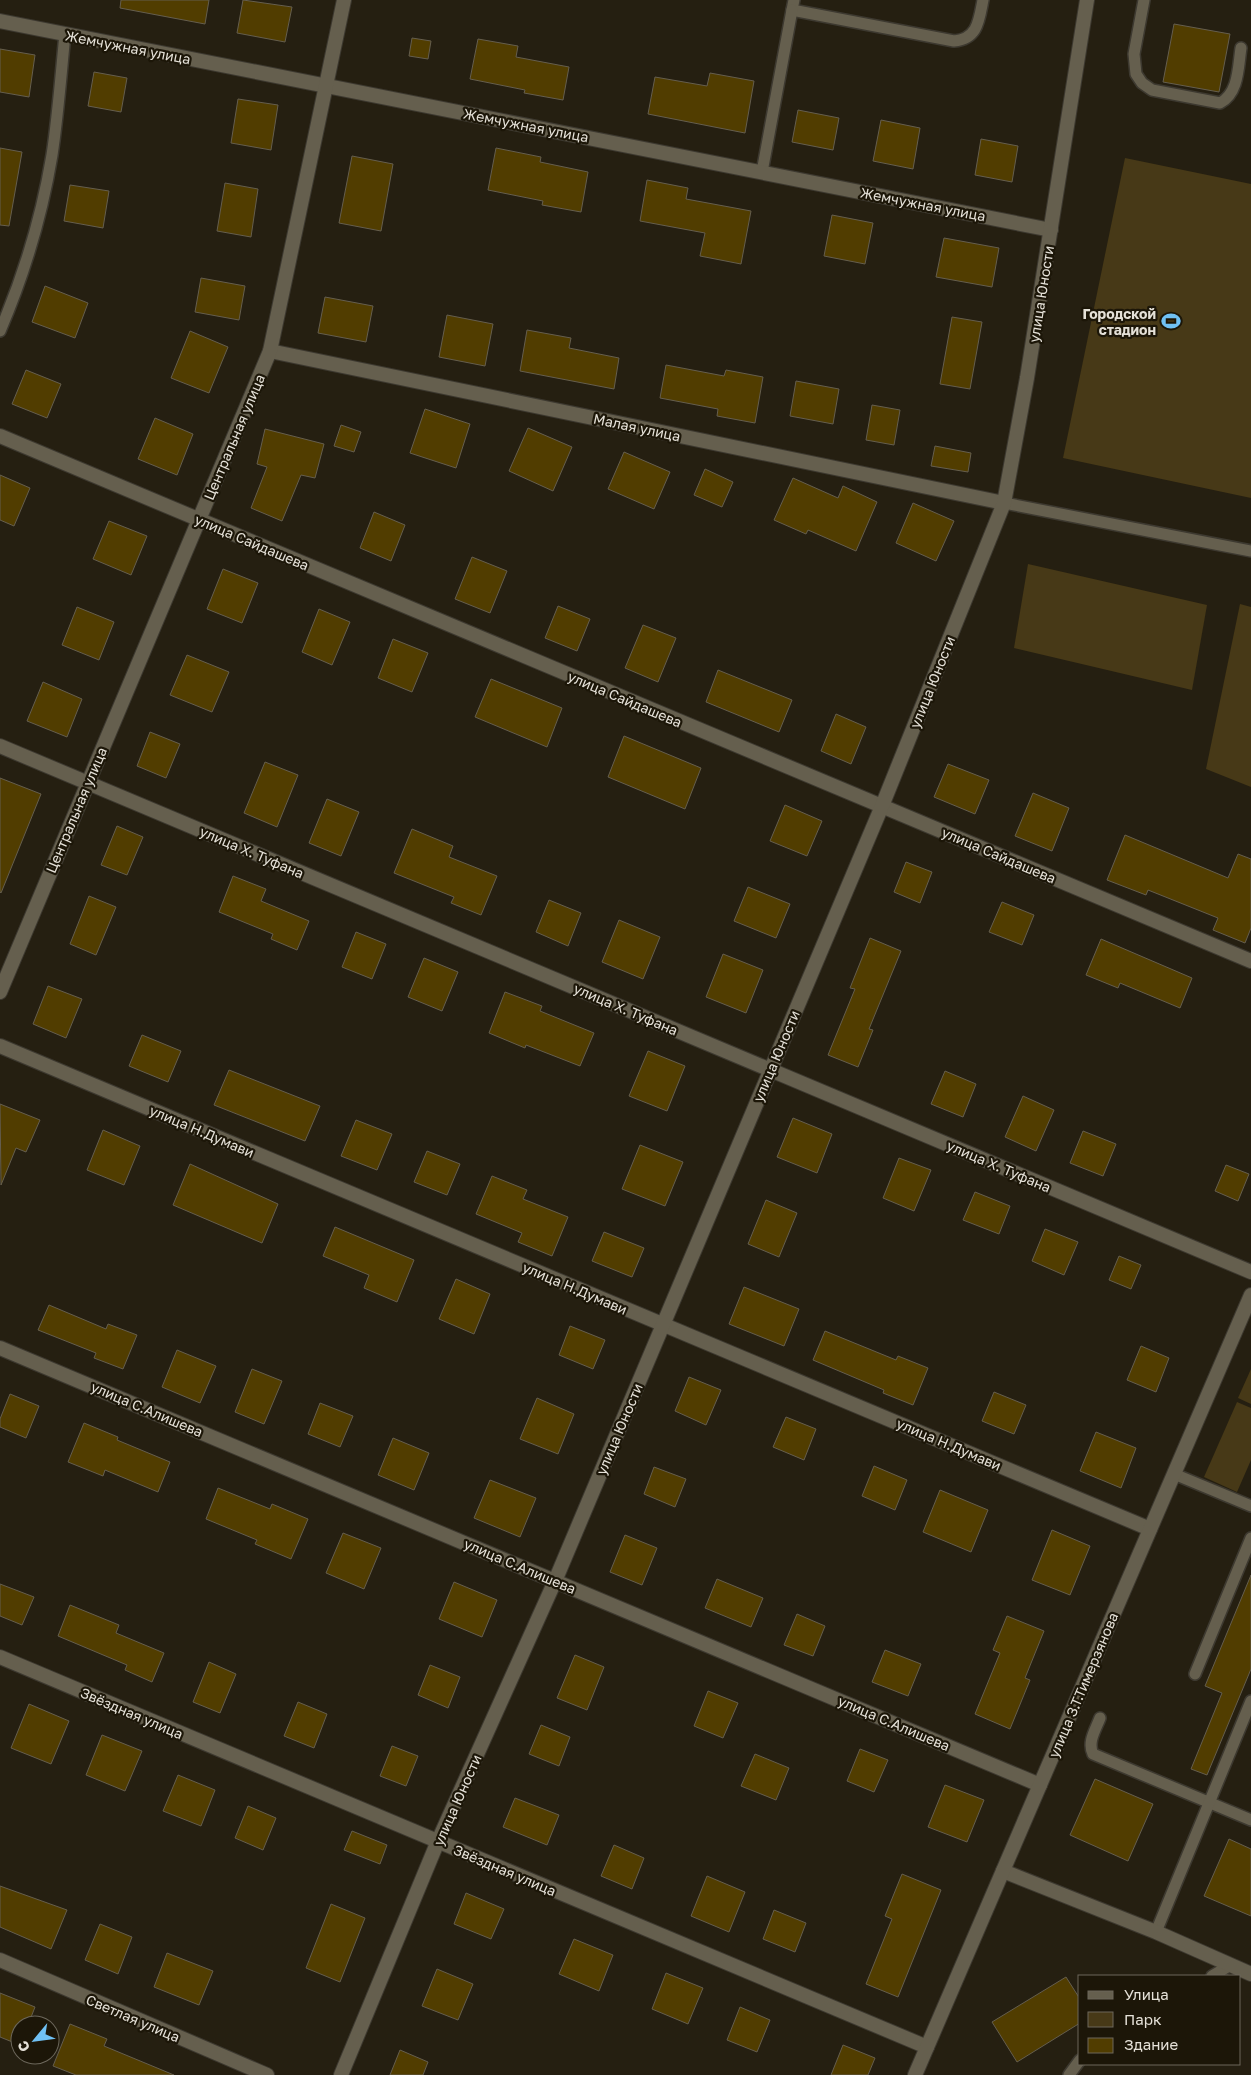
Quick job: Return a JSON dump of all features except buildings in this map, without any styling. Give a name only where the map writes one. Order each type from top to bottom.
[{"type":"street","name":"Центральная улица","points":[[0,992],[270,351],[344,0]]},
{"type":"street","name":"улица Юности","points":[[341,2075],[438,1842],[555,1581],[882,806],[1004,502],[1028,378],[1086,0]]},
{"type":"street","name":"Жемчужная улица","points":[[0,21],[1051,230]]},
{"type":"street","name":"Малая улица","points":[[270,351],[1004,502]]},
{"type":"street","name":"улица Сайдашева","points":[[0,436],[1251,961]]},
{"type":"street","name":"улица Х. Туфана","points":[[0,746],[1251,1272]]},
{"type":"street","name":"улица Н.Думави","points":[[0,1046],[1150,1529]]},
{"type":"street","name":"улица З.Т.Тимерзянова","points":[[915,2075],[1251,1295]]},
{"type":"street","name":"улица С.Алишева","points":[[0,1348],[1040,1785]]},
{"type":"street","name":"Звёздная улица","points":[[0,1658],[927,2047]]},
{"type":"street","points":[[1003,1871],[1156,1932],[1229,1966],[1251,1974]]},
{"type":"street","name":"Светлая улица","points":[[0,1960],[267,2075]]},
{"type":"lane","points":[[762,172],[793,5],[954,41],[963,40],[972,35],[978,26],[983,0]]},
{"type":"lane","points":[[1144,0],[1134,54],[1135,68],[1136,74],[1142,83],[1152,90],[1220,103],[1230,96],[1234,88],[1241,48]]},
{"type":"lane","points":[[0,331],[16,294],[48,174],[65,34]]},
{"type":"lane","points":[[1004,502],[1251,552]]},
{"type":"lane","points":[[1174,1474],[1251,1506]]},
{"type":"lane","points":[[1194,1674],[1251,1538]]},
{"type":"lane","points":[[1156,1932],[1251,1701]]},
{"type":"lane","points":[[1100,1718],[1091,1739],[1090,1748],[1093,1754],[1251,1820]]},
{"type":"lane","points":[[1214,1975],[1229,1966]]},
{"type":"lane","points":[[1069,2075],[1078,2063]]},
{"type":"green space","name":"Городской стадион","points":[[1125,158],[1251,184],[1251,498],[1063,458]]},
{"type":"green space","points":[[1028,564],[1207,605],[1192,690],[1014,648]]},
{"type":"green space","points":[[1240,604],[1251,607],[1251,787],[1206,769]]},
{"type":"green space","points":[[1251,1369],[1251,1404],[1238,1398]]},
{"type":"green space","points":[[1237,1402],[1251,1408],[1251,1460],[1237,1492],[1204,1477]]},
{"type":"place","name":"Городской стадион","points":[[1171,321]]}]
